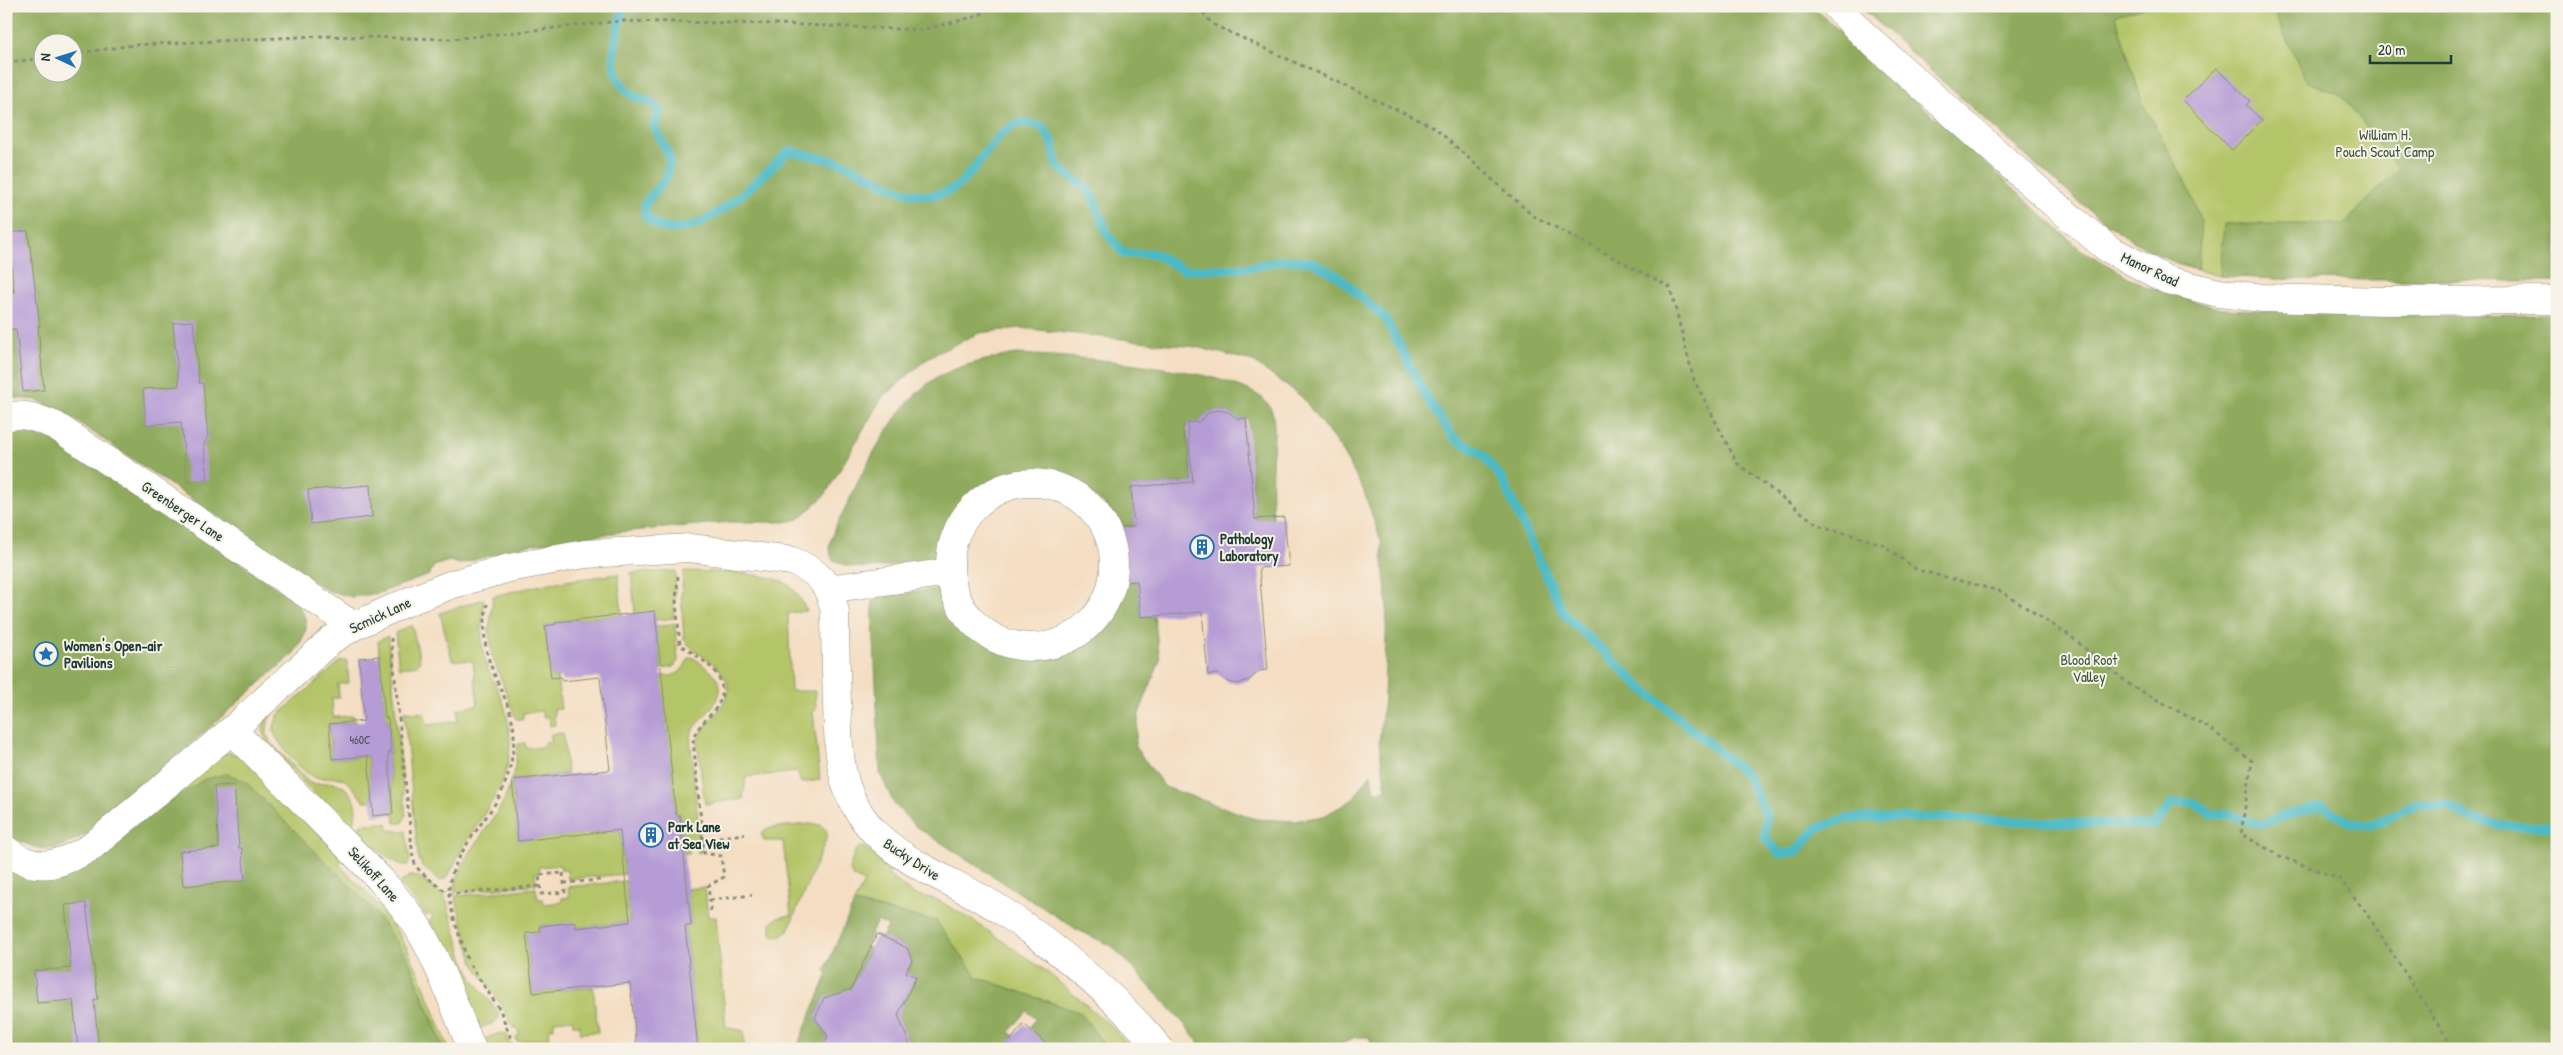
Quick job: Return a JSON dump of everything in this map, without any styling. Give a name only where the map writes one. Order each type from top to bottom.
[{"type":"street","name":"Manor Road","points":[[1836,6],[1863,34],[2052,202],[2107,248],[2167,280],[2219,293],[2263,298],[2387,301],[2557,300]]},
{"type":"street","name":"Greenberger Lane","points":[[6,417],[14,415],[31,416],[56,426],[354,626]]},
{"type":"street","points":[[1021,483],[1039,483],[1057,486],[1074,494],[1088,505],[1100,519],[1109,536],[1113,554],[1114,573],[1110,591],[1102,607],[1090,622],[1076,634],[1059,642],[1041,647],[1022,646],[1004,642],[987,634],[973,622],[962,607],[950,572],[955,537],[974,507],[988,496],[1004,488],[1021,483]]},
{"type":"street","name":"Scmick Lane","points":[[10,853],[27,863],[42,865],[57,865],[74,858],[91,847],[232,730],[331,640],[354,626],[450,585],[509,568],[585,554],[690,548],[792,561],[808,567],[824,583]]},
{"type":"street","points":[[824,583],[950,572]]},
{"type":"street","name":"Bucky Drive","points":[[824,583],[834,612],[839,745],[846,785],[859,814],[884,842],[911,862],[1003,912],[1085,973],[1138,1023],[1160,1049]]},
{"type":"street","name":"Selikoff Lane","points":[[232,730],[379,878],[401,904],[419,929],[434,958],[472,1049]]},
{"type":"path","points":[[82,53],[134,45],[319,36],[451,39],[620,22],[779,24],[921,30],[978,16],[993,6]]},
{"type":"path","points":[[1198,6],[1212,24],[1434,127],[1532,215],[1670,288],[1694,380],[1736,463],[1818,525],[1882,544],[1917,570],[2000,591],[2069,635],[2130,685],[2171,705],[2209,728],[2252,761],[2241,834],[2282,857],[2340,879],[2367,914],[2454,1049]]},
{"type":"path","points":[[6,63],[32,59]]},
{"type":"path","points":[[679,568],[676,602],[680,645],[714,670],[720,677],[722,686],[722,698],[696,730],[693,739],[704,853],[721,856],[724,877],[708,886],[711,912]]},
{"type":"path","points":[[487,601],[484,624],[485,644],[511,717],[514,737],[507,777],[499,797],[463,853],[452,876],[449,894],[468,962],[500,1010],[515,1049]]},
{"type":"path","points":[[390,630],[412,858],[416,867],[449,894],[540,886]]},
{"type":"path","points":[[703,839],[745,834]]},
{"type":"path","points":[[563,873],[564,883],[564,892],[541,894],[539,875],[563,873]]},
{"type":"path","points":[[564,883],[600,880]]},
{"type":"path","points":[[710,900],[752,895]]},
{"type":"green space","name":"Blood Root Valley","points":[[6,6],[1812,6],[2080,249],[2144,286],[2221,309],[2437,316],[2557,315],[2557,1049],[1374,1049],[1369,1037],[1355,1037],[1333,1049],[1204,1049],[1180,1019],[1112,946],[1076,929],[915,826],[894,804],[880,773],[872,597],[938,589],[962,626],[979,639],[993,647],[1010,652],[1027,656],[1044,656],[1060,654],[1076,648],[1089,639],[1110,612],[1126,582],[1137,581],[1141,617],[1154,616],[1160,660],[1139,714],[1135,747],[1165,787],[1256,819],[1294,821],[1324,816],[1352,800],[1371,774],[1374,791],[1386,790],[1379,743],[1384,698],[1387,603],[1381,541],[1363,489],[1340,448],[1302,397],[1252,361],[1196,347],[1020,328],[979,333],[929,357],[881,399],[825,495],[799,519],[785,522],[730,522],[620,532],[523,546],[460,564],[449,561],[434,566],[429,575],[379,593],[352,597],[326,590],[63,412],[36,400],[6,397]]},
{"type":"green space","name":"William H. Pouch Scout Camp","points":[[1860,6],[2557,6],[2557,281],[2276,279],[2220,276],[2182,266],[2134,241],[2088,209]]},
{"type":"green space","points":[[1860,6],[2150,6],[2115,15],[2143,104],[2188,186],[2201,222],[2198,270],[2150,251],[2128,238],[2085,207],[2005,138]]},
{"type":"green space","points":[[2265,6],[2557,6],[2557,281],[2276,279],[2220,276],[2224,224],[2344,224],[2398,169],[2342,95],[2307,82],[2272,9]]},
{"type":"green space","points":[[1016,354],[1152,366],[1228,382],[1255,393],[1270,407],[1274,420],[1272,461],[1273,518],[1255,519],[1248,418],[1237,419],[1228,412],[1218,411],[1208,414],[1200,422],[1186,424],[1193,482],[1131,487],[1134,526],[1123,527],[1103,503],[1079,486],[1047,475],[1003,477],[976,490],[957,515],[941,557],[900,565],[870,568],[843,564],[832,559],[829,547],[834,530],[864,470],[901,410],[933,380],[952,370],[973,363]]},
{"type":"green space","points":[[30,428],[59,438],[297,602],[306,622],[305,633],[294,653],[92,831],[68,844],[50,849],[31,846],[6,834],[6,430]]},
{"type":"green space","points":[[676,571],[674,618],[656,620],[635,613],[631,573]]},
{"type":"green space","points":[[684,571],[752,574],[766,577],[787,584],[799,596],[807,611],[788,613],[791,691],[815,691],[816,710],[813,711],[820,780],[801,783],[797,772],[746,777],[743,799],[705,804],[697,742],[701,733],[725,700],[728,691],[726,681],[720,670],[687,644],[684,639],[681,595]]},
{"type":"green space","points":[[618,574],[622,615],[556,622],[556,624],[545,626],[551,677],[557,677],[561,709],[554,709],[555,725],[550,726],[549,717],[543,717],[542,711],[523,713],[523,719],[516,719],[492,655],[489,630],[493,596],[550,583]]},
{"type":"green space","points":[[484,599],[482,646],[486,664],[505,707],[509,729],[509,759],[494,798],[447,878],[440,881],[422,866],[418,856],[404,712],[424,713],[428,725],[458,721],[458,709],[478,705],[473,661],[452,660],[440,613]]},
{"type":"green space","points":[[675,624],[678,661],[673,667],[661,669],[656,627]]},
{"type":"green space","points":[[412,625],[420,660],[417,665],[399,668],[395,633]]},
{"type":"green space","points":[[388,636],[406,816],[402,823],[395,823],[388,753],[391,753],[388,718],[385,718],[378,641]]},
{"type":"green space","points":[[337,651],[338,653],[332,661],[274,710],[268,721],[267,734],[271,743],[310,783],[334,783],[349,792],[356,809],[354,821],[351,824],[344,824],[269,747],[264,733],[264,723],[269,709]]},
{"type":"green space","points":[[689,657],[697,660],[717,678],[720,688],[719,696],[690,737],[701,852],[698,853],[697,848],[689,848],[689,854],[684,854],[680,815],[676,815],[661,676],[672,676],[679,673]]},
{"type":"green space","points":[[341,661],[347,661],[349,683],[338,684],[339,698],[332,698],[333,717],[354,716],[354,722],[329,724],[332,759],[368,756],[372,801],[364,801],[352,786],[343,779],[336,777],[316,778],[311,776],[291,757],[279,742],[273,730],[278,715]]},
{"type":"green space","points":[[563,733],[567,774],[512,780],[518,840],[620,830],[625,874],[568,879],[567,870],[561,870],[560,865],[539,867],[540,872],[535,873],[536,884],[454,892],[462,868],[496,815],[505,797],[513,775],[518,744],[525,743],[526,748],[544,747],[545,742],[551,742],[551,734]]},
{"type":"green space","points":[[230,753],[239,755],[344,859],[339,865],[368,894],[387,917],[410,954],[449,1049],[444,1049],[408,959],[152,813],[219,754]]},
{"type":"green space","points":[[227,774],[245,781],[372,908],[408,959],[444,1049],[6,1049],[6,865],[43,877],[77,870],[152,813],[205,779]]},
{"type":"green space","points":[[387,823],[388,830],[406,831],[410,859],[408,865],[402,865],[388,858],[358,828],[361,824]]},
{"type":"green space","points":[[809,824],[821,825],[827,831],[827,837],[787,933],[776,937],[771,933],[771,923],[777,918],[791,915],[783,841],[764,841],[761,833],[768,828]]},
{"type":"green space","points":[[860,847],[866,848],[891,869],[888,875],[913,894],[936,899],[975,922],[1046,971],[1111,1026],[1132,1049],[1107,1049],[1081,1013],[977,977],[936,921],[854,903],[864,882],[854,877],[849,870],[855,851]]},
{"type":"green space","points":[[410,876],[419,877],[445,897],[464,960],[473,979],[499,1013],[496,1022],[477,1029],[445,947],[429,921],[433,918],[430,913],[426,916],[400,883]]},
{"type":"green space","points":[[626,881],[630,922],[576,928],[576,923],[540,926],[540,932],[526,934],[533,993],[593,987],[598,1032],[580,1033],[579,1025],[573,1025],[573,1019],[554,1021],[554,1028],[549,1028],[550,1038],[517,1042],[516,1037],[520,1035],[516,1027],[513,1028],[502,1006],[473,962],[455,896],[536,888],[538,899],[543,899],[544,904],[562,902],[562,898],[569,897],[568,887]]},
{"type":"green space","points":[[705,887],[708,917],[716,917],[726,1027],[744,1031],[744,1049],[698,1049],[685,926],[691,925],[687,889]]},
{"type":"green space","points":[[854,903],[936,921],[977,977],[1081,1013],[1107,1049],[1049,1049],[1040,1038],[1028,1038],[1024,1034],[1036,1019],[1027,1011],[1009,1032],[1014,1036],[1003,1049],[903,1049],[907,1039],[901,1023],[895,1020],[916,977],[906,972],[912,961],[907,948],[896,943],[884,946],[879,944],[888,926],[877,921],[865,946],[870,948],[847,997],[824,998],[815,1018],[828,1036],[822,1049],[796,1049],[828,974],[825,970]]},
{"type":"green space","points":[[500,1033],[507,1034],[511,1049],[484,1049],[481,1040]]},
{"type":"building","points":[[2216,68],[2250,101],[2246,105],[2262,120],[2232,150],[2183,100]]},
{"type":"building","points":[[28,231],[40,326],[38,326],[44,390],[23,392],[16,329],[6,330],[6,293],[14,292],[8,233]]},
{"type":"building","points":[[193,321],[199,383],[203,383],[208,437],[204,444],[208,480],[187,482],[181,422],[146,425],[143,389],[179,386],[173,323]]},
{"type":"building","name":"Pathology Laboratory","points":[[1217,410],[1228,412],[1238,419],[1246,418],[1255,519],[1284,517],[1289,566],[1259,568],[1268,670],[1259,671],[1249,680],[1237,684],[1228,682],[1219,674],[1208,675],[1202,612],[1141,617],[1137,581],[1120,582],[1115,528],[1134,527],[1131,487],[1193,482],[1187,423],[1199,422],[1208,413]]},
{"type":"building","points":[[370,485],[372,517],[311,524],[308,490]]},
{"type":"building","name":"Park Lane at Sea View","points":[[655,611],[676,815],[680,815],[691,926],[685,926],[698,1049],[637,1049],[630,983],[533,993],[526,933],[540,932],[540,926],[576,922],[576,928],[630,922],[620,830],[518,841],[512,780],[610,770],[600,677],[562,681],[561,677],[551,678],[545,626],[556,624],[556,622]]},
{"type":"building","points":[[380,656],[385,718],[388,718],[391,753],[388,753],[393,814],[373,816],[368,756],[332,759],[329,724],[364,721],[359,658]]},
{"type":"building","points":[[234,785],[239,848],[242,848],[245,881],[183,886],[180,851],[219,848],[214,786]]},
{"type":"building","points":[[86,903],[98,999],[94,1000],[99,1049],[78,1049],[73,1000],[37,1003],[34,971],[71,968],[65,905]]},
{"type":"building","points":[[877,934],[907,948],[912,961],[906,972],[916,977],[898,1015],[911,1049],[822,1049],[828,1036],[815,1018],[824,998],[851,989]]},
{"type":"building","points":[[1024,1024],[1052,1049],[1003,1049]]},
{"type":"waterway","points":[[624,6],[614,50],[616,72],[628,92],[653,104],[660,112],[654,125],[670,158],[667,177],[645,203],[645,215],[662,227],[680,229],[700,223],[721,211],[741,196],[789,151],[841,163],[907,192],[935,195],[949,191],[959,185],[1004,132],[1014,125],[1026,123],[1043,127],[1053,144],[1057,166],[1091,192],[1108,235],[1124,254],[1153,253],[1184,270],[1248,268],[1283,260],[1313,262],[1339,277],[1385,318],[1428,400],[1454,438],[1482,454],[1502,479],[1564,614],[1642,688],[1747,775],[1766,815],[1765,838],[1780,854],[1796,852],[1817,828],[1849,818],[1938,818],[2154,826],[2172,803],[2195,803],[2211,813],[2229,815],[2262,825],[2287,814],[2323,806],[2349,822],[2369,826],[2417,804],[2448,806],[2469,818],[2496,825],[2557,827]]},
{"type":"place","name":"Pathology Laboratory","points":[[1202,547]]},
{"type":"place","name":"Women's Open-air Pavilions","points":[[46,654]]},
{"type":"place","name":"Park Lane at Sea View","points":[[651,835]]}]
